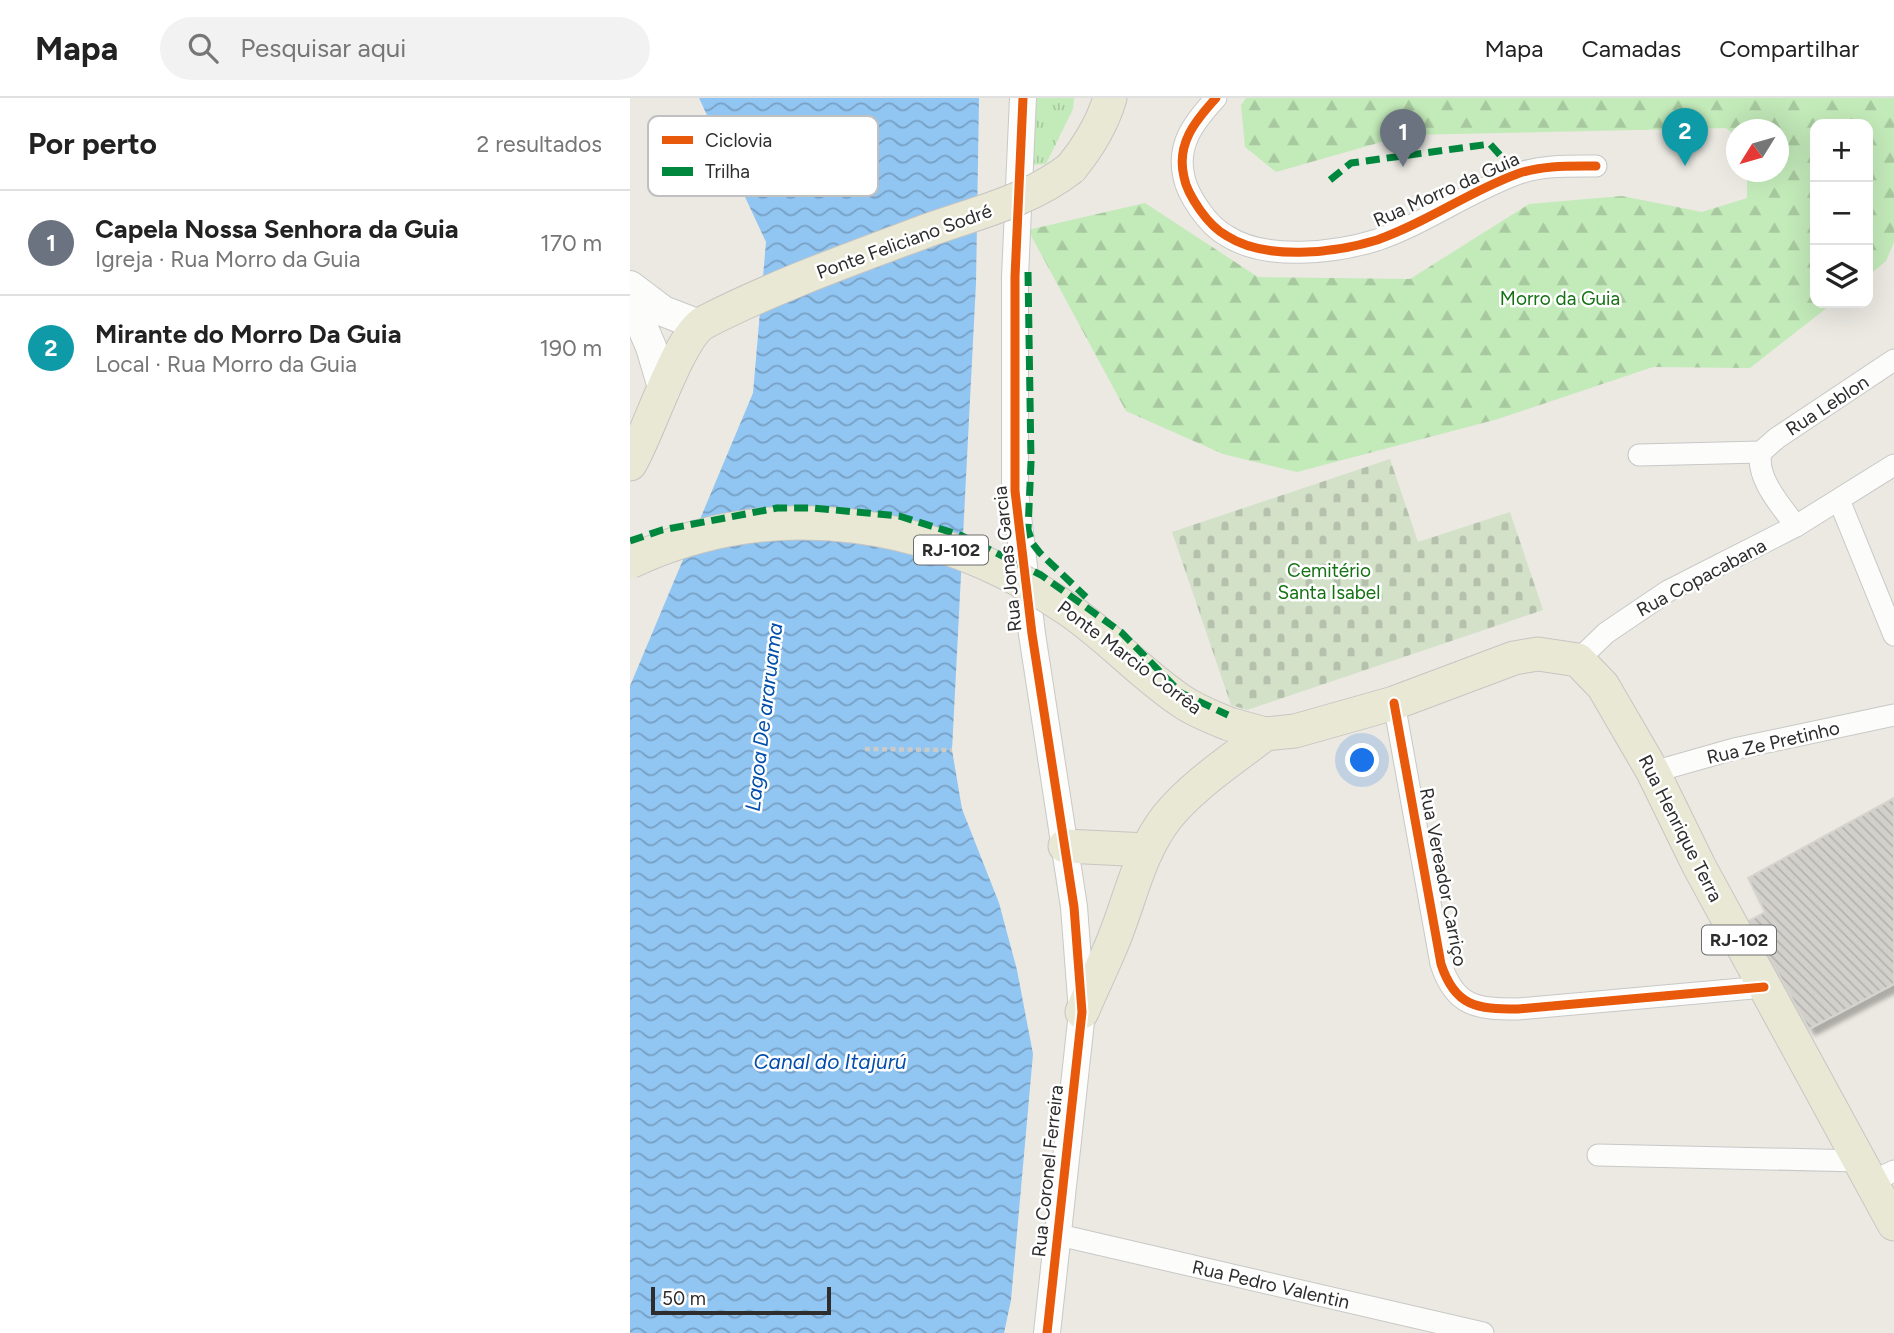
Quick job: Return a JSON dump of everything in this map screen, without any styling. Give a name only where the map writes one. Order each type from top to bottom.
[{"type":"main road","name":"Ponte Feliciano Sodré","points":[[702,324],[751,298],[1025,196],[1058,179],[1071,168],[1089,145],[1101,125],[1110,98]]},
{"type":"main road","points":[[630,286],[663,311],[702,324],[682,348],[640,448],[630,464]]},
{"type":"main road","points":[[630,298],[651,347],[664,391]]},
{"type":"main road","name":"Ponte Marcio Corrêa","points":[[630,562],[663,547],[719,531],[793,523],[839,524],[892,531],[974,559],[1030,586],[1080,619],[1185,703],[1229,724],[1265,734]]},
{"type":"main road","name":"RJ-102","points":[[1265,734],[1320,725],[1394,703],[1514,658],[1538,654],[1578,660]]},
{"type":"main road","name":"Rua Henrique Terra","points":[[1578,660],[1603,686],[1653,772],[1699,866],[1764,986],[1875,1171],[1894,1224]]},
{"type":"main road","points":[[1082,1012],[1115,937],[1147,850],[1166,818],[1186,796],[1265,734]]},
{"type":"main road","points":[[1065,846],[1147,850]]},
{"type":"street","name":"Rua Jonas Garcia","points":[[1023,98],[1014,277],[1016,491],[1032,634],[1074,907],[1082,1012]]},
{"type":"street","name":"Rua Morro da Guia","points":[[1216,98],[1198,118],[1186,140],[1180,162],[1185,182],[1193,200],[1208,221],[1226,236],[1246,245],[1266,249],[1325,252],[1377,240],[1517,174],[1556,167],[1596,166]]},
{"type":"street","name":"Rua Leblon","points":[[1761,452],[1777,438],[1894,360]]},
{"type":"street","points":[[1639,454],[1761,452],[1760,466],[1766,480],[1796,526]]},
{"type":"street","name":"Rua Copacabana","points":[[1578,660],[1606,633],[1668,591],[1796,526],[1894,465]]},
{"type":"street","points":[[1839,500],[1894,635]]},
{"type":"street","name":"Rua Vereador Carriço","points":[[1394,703],[1441,964],[1456,995],[1479,1007],[1518,1009],[1764,986]]},
{"type":"street","name":"Rua Ze Pretinho","points":[[1653,772],[1734,749],[1894,715]]},
{"type":"street","name":"Rua Coronel Ferreira","points":[[1047,1333],[1082,1012]]},
{"type":"street","points":[[1598,1155],[1875,1171]]},
{"type":"street","name":"Rua Pedro Valentin","points":[[1059,1235],[1483,1333]]},
{"type":"path","points":[[865,749],[952,750]]},
{"type":"green space","points":[[1033,98],[1074,98],[1073,109],[1046,164],[1029,165]]},
{"type":"green space","name":"Morro da Guia","points":[[1246,98],[1894,98],[1894,242],[1886,261],[1873,272],[1873,119],[1810,119],[1810,308],[1827,308],[1750,368],[1653,367],[1498,419],[1297,472],[1223,454],[1126,411],[1028,230],[1145,203],[1258,277],[1410,279],[1529,204],[1622,196],[1702,212],[1747,198],[1747,182],[1789,182],[1789,119],[1726,119],[1726,128],[1406,135],[1276,172],[1245,147],[1241,105]]},
{"type":"green space","name":"Cemitério Santa Isabel","points":[[1390,459],[1418,542],[1510,512],[1543,610],[1247,710],[1231,705],[1172,532]]},
{"type":"water","name":"Canal do Itajurú","points":[[699,98],[979,98],[976,283],[952,750],[962,809],[999,903],[1017,970],[1033,1054],[1011,1300],[1004,1333],[630,1333],[630,686],[753,393],[766,242],[745,196],[878,196],[878,116],[707,116]]},
{"type":"building","points":[[1894,798],[1894,984],[1809,1029],[1749,921],[1765,912],[1748,878]]},
{"type":"marked path","points":[[1330,180],[1351,163],[1490,144],[1517,174]]},
{"type":"marked path","points":[[1028,272],[1031,462],[1028,530],[1040,553],[1086,597]]},
{"type":"marked path","points":[[630,541],[662,530],[777,508],[813,508],[899,516],[960,535],[1041,575],[1121,632],[1181,693],[1228,715]]},
{"type":"cycle path","points":[[1023,98],[1015,277],[1015,491],[1032,634],[1074,907],[1082,1012],[1047,1333]]},
{"type":"cycle path","points":[[1216,98],[1201,115],[1185,144],[1182,165],[1185,181],[1197,206],[1215,228],[1243,244],[1261,249],[1301,252],[1360,245],[1395,233],[1517,174],[1546,168],[1596,166]]},
{"type":"cycle path","points":[[1394,703],[1441,964],[1453,989],[1461,997],[1479,1006],[1518,1009],[1764,987]]},
{"type":"place","name":"Mirante do Morro Da Guia","points":[[1685,166]]},
{"type":"place","name":"Capela Nossa Senhora da Guia","points":[[1403,167]]},
{"type":"water label","name":"Lagoa De araruama","points":[[764,717]]}]
